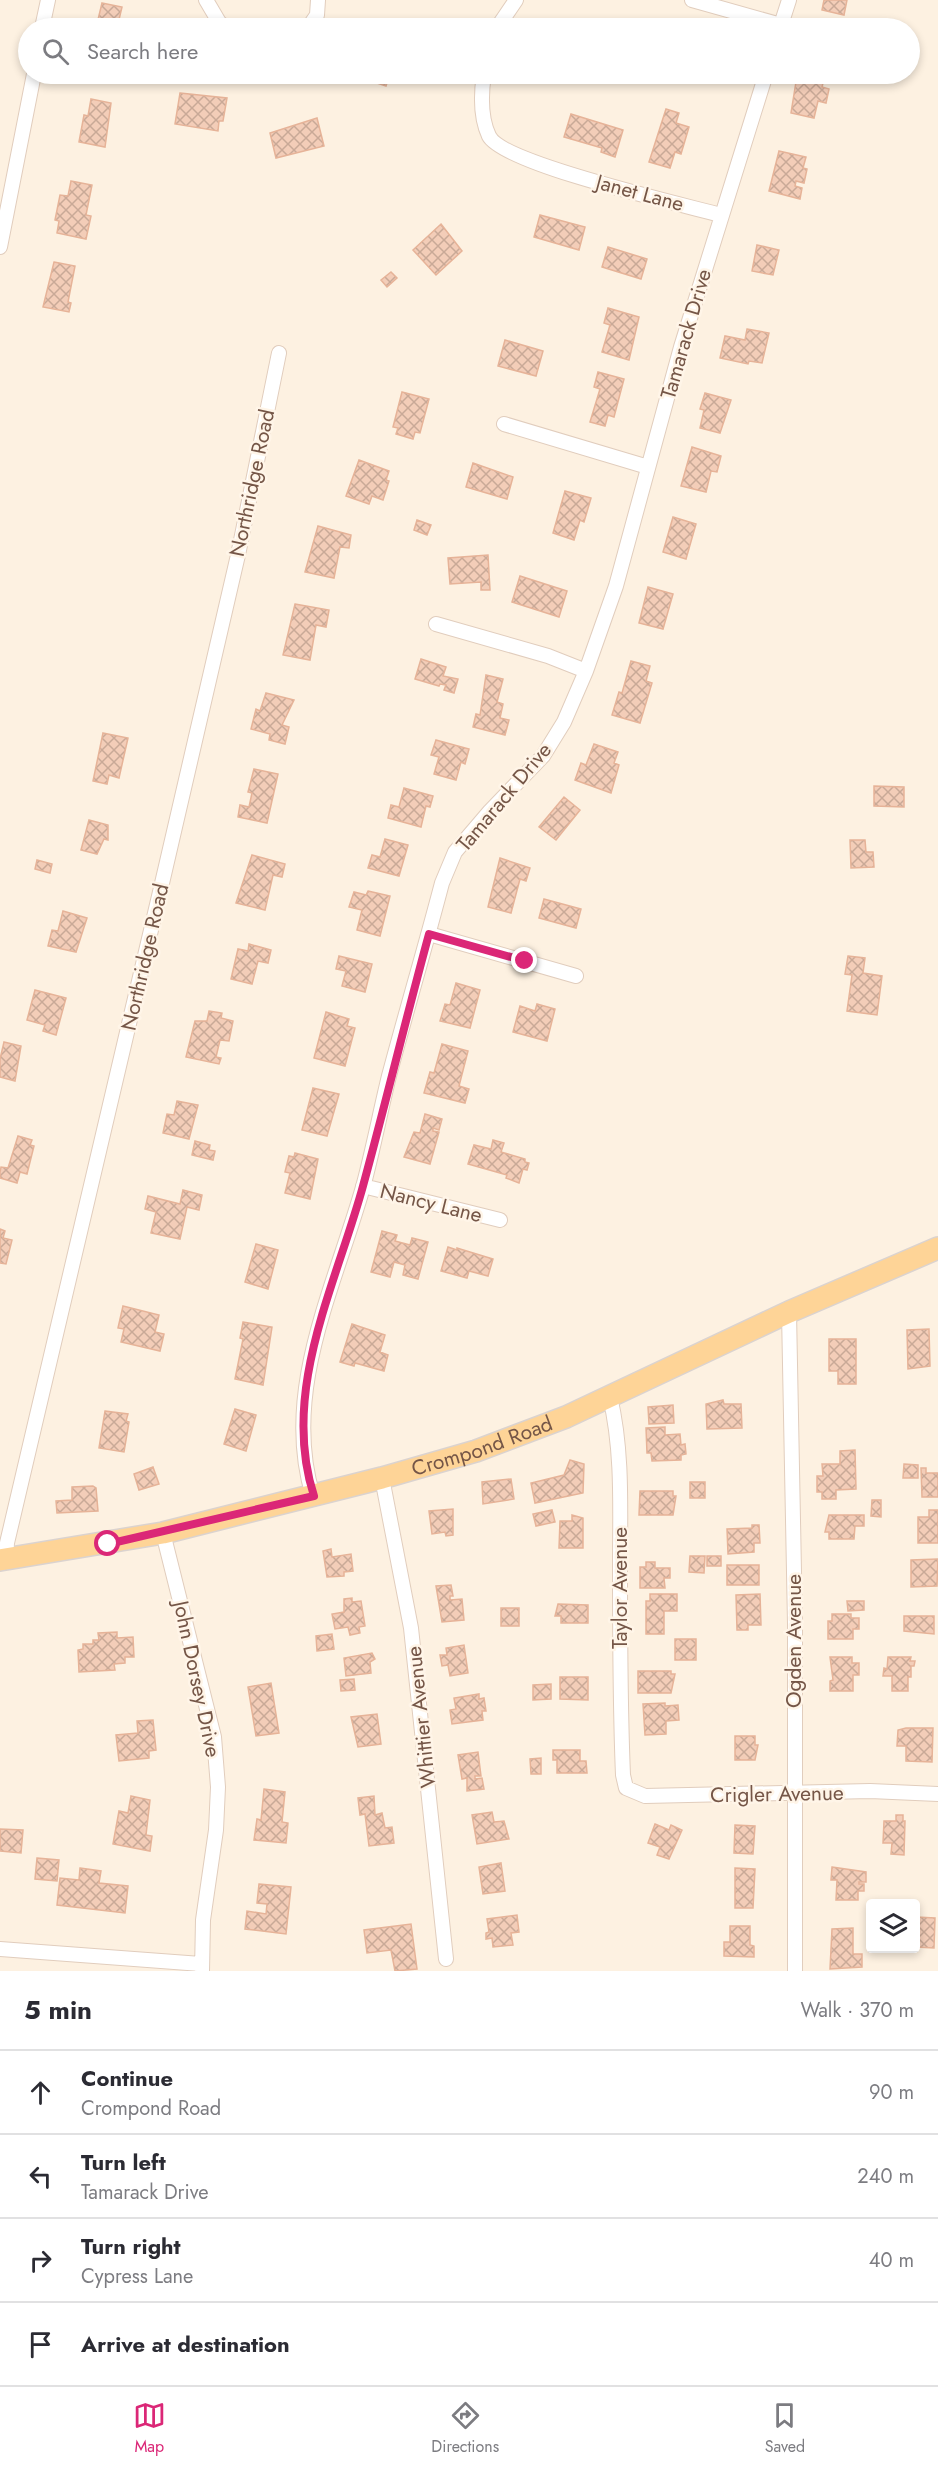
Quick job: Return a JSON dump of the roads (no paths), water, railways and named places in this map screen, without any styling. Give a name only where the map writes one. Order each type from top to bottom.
[{"type":"main road","name":"Crompond Road","points":[[3,1560],[163,1533],[382,1478],[521,1436],[610,1397],[789,1312],[938,1248]]},
{"type":"street","points":[[44,18],[48,0]]},
{"type":"street","points":[[206,0],[217,18]]},
{"type":"street","points":[[315,18],[318,0]]},
{"type":"street","points":[[504,18],[516,0]]},
{"type":"street","points":[[692,0],[751,18]]},
{"type":"street","points":[[783,18],[789,0]]},
{"type":"street","points":[[0,248],[32,84]]},
{"type":"street","name":"Janet Lane","points":[[483,84],[480,102],[490,138],[512,155],[559,171],[721,215]]},
{"type":"street","name":"Tamarack Drive","points":[[314,1496],[308,1479],[304,1429],[305,1385],[322,1314],[363,1186],[442,883],[455,852],[490,811],[543,756],[564,722],[586,671],[616,586],[681,347],[763,84]]},
{"type":"street","name":"Northridge Road","points":[[3,1560],[238,555],[279,353]]},
{"type":"street","points":[[504,424],[648,467]]},
{"type":"street","points":[[436,624],[548,656],[586,671]]},
{"type":"street","points":[[429,934],[576,976]]},
{"type":"street","name":"Nancy Lane","points":[[363,1186],[500,1220]]},
{"type":"street","name":"Ogden Avenue","points":[[789,1312],[795,1624],[795,1971]]},
{"type":"street","name":"Taylor Avenue","points":[[610,1397],[615,1416],[620,1493],[620,1684],[624,1780]]},
{"type":"street","name":"Whittier Avenue","points":[[382,1478],[411,1628],[446,1959]]},
{"type":"street","name":"John Dorsey Drive","points":[[163,1533],[204,1692],[215,1747],[218,1788],[216,1830],[203,1920],[201,1967]]},
{"type":"street","name":"Crigler Avenue","points":[[624,1780],[626,1788],[645,1796],[870,1791],[938,1794]]},
{"type":"street","points":[[0,1949],[201,1967]]}]
